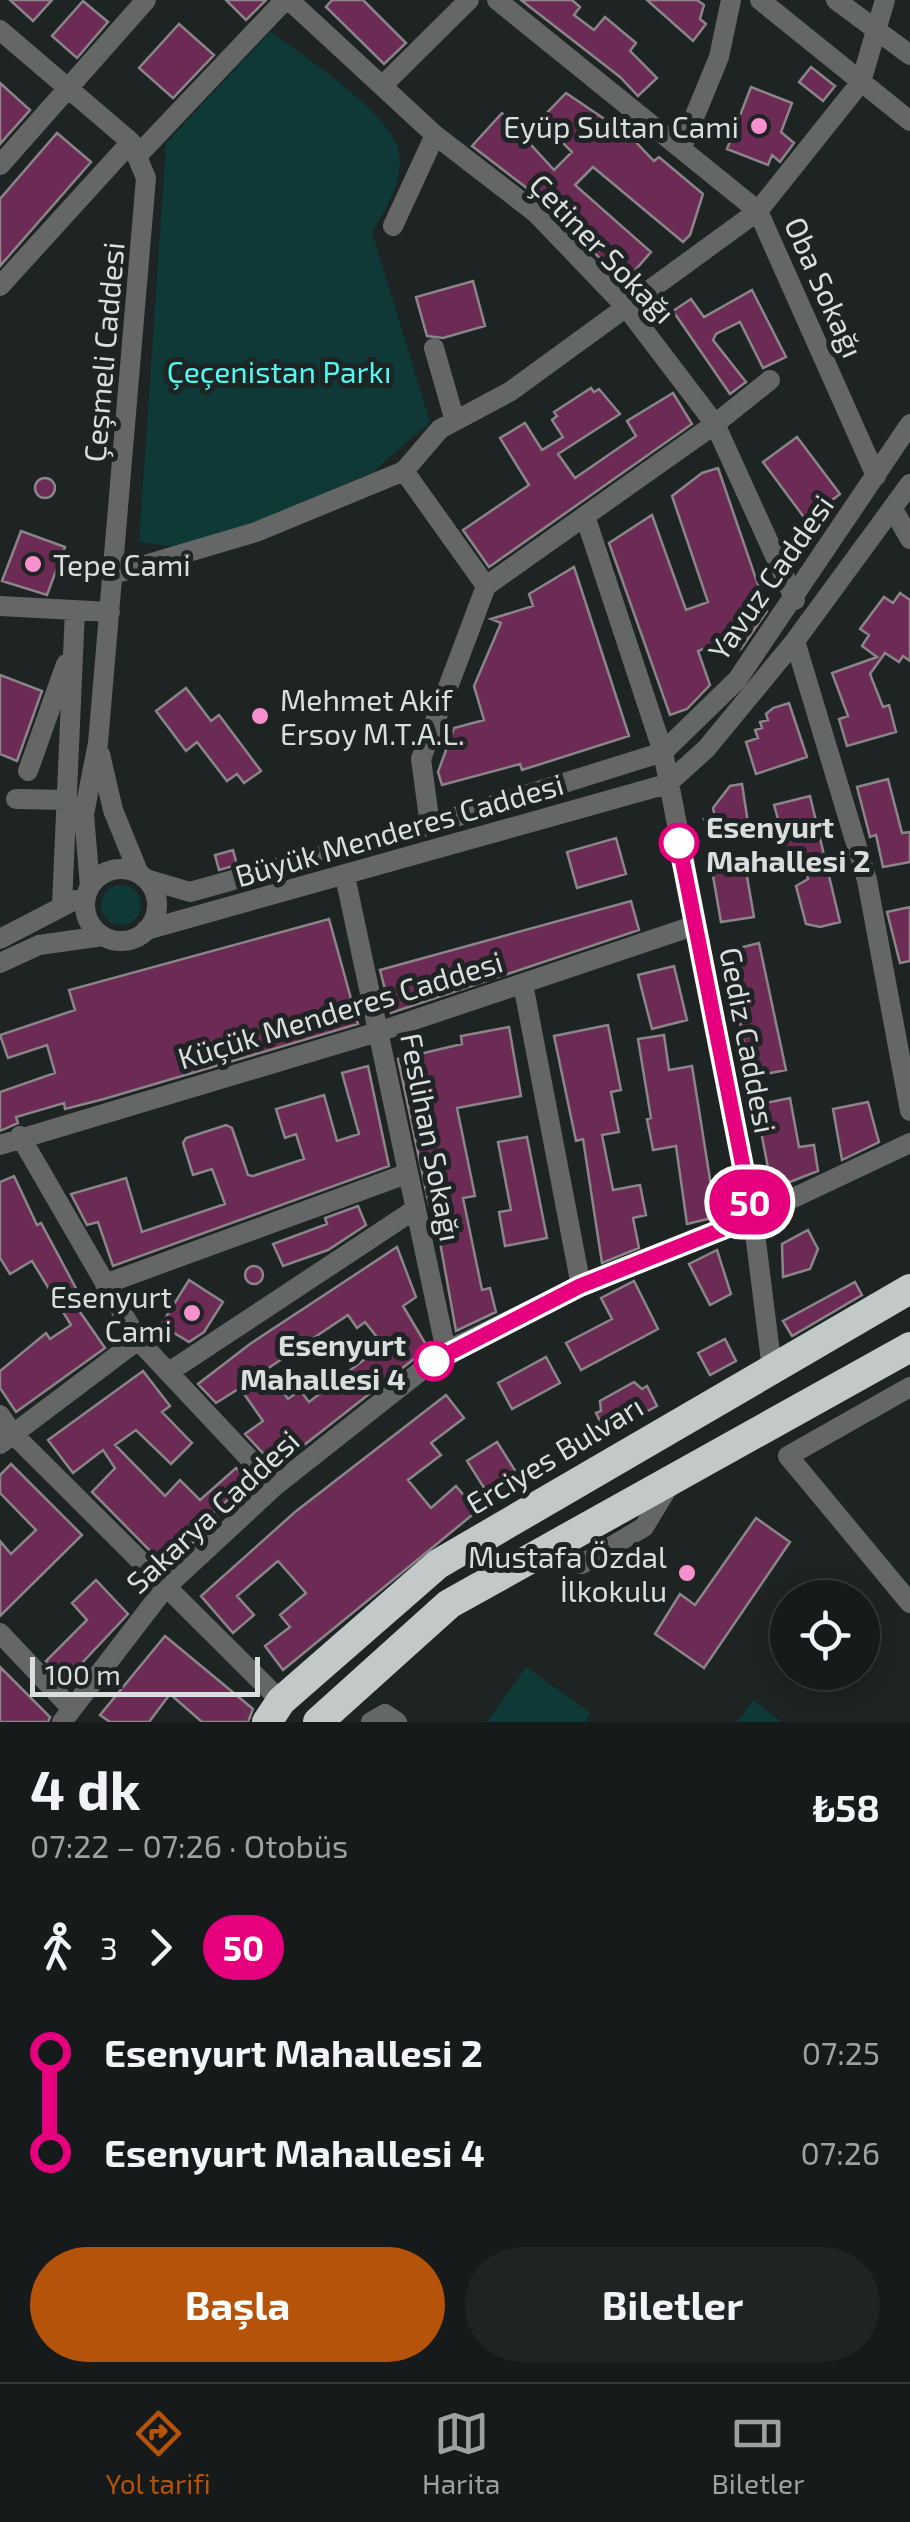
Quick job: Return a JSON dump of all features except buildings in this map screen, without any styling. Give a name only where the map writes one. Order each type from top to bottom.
[{"type":"highway","name":"Erciyes Bulvarı","points":[[274,1711],[438,1564],[910,1289]]},
{"type":"highway","points":[[318,1722],[449,1604],[910,1347]]},
{"type":"street","points":[[0,165],[146,0]]},
{"type":"street","points":[[0,286],[287,0]]},
{"type":"street","name":"Çetiner Sokağı","points":[[287,0],[435,135],[536,213],[626,307],[715,424],[795,600]]},
{"type":"street","points":[[382,86],[469,0]]},
{"type":"street","name":"Oba Sokağı","points":[[497,0],[758,211],[876,476]]},
{"type":"street","points":[[682,147],[719,58],[731,0]]},
{"type":"street","points":[[760,0],[910,122]]},
{"type":"street","points":[[836,0],[910,55]]},
{"type":"street","points":[[114,574],[256,532],[404,471],[440,429],[511,392],[758,211],[861,82],[884,0]]},
{"type":"street","points":[[0,30],[135,148]]},
{"type":"street","points":[[393,226],[435,135]]},
{"type":"street","name":"Çeşmeli Caddesi","points":[[88,891],[84,814],[98,742],[144,211],[146,178],[135,148]]},
{"type":"street","points":[[434,348],[455,421]]},
{"type":"street","points":[[430,825],[421,760],[486,586],[715,424],[770,380]]},
{"type":"street","name":"Yavuz Caddesi","points":[[663,752],[736,680],[795,600],[910,424]]},
{"type":"street","points":[[404,471],[486,586]]},
{"type":"street","name":"Yavuz Caddesi","points":[[667,784],[706,750],[894,511],[910,484]]},
{"type":"street","points":[[894,511],[910,539]]},
{"type":"street","name":"Gediz Caddesi","points":[[585,516],[663,752],[753,1217],[772,1369]]},
{"type":"street","points":[[0,606],[110,612]]},
{"type":"street","points":[[62,905],[74,610]]},
{"type":"street","points":[[795,640],[867,880],[910,1110]]},
{"type":"street","points":[[28,770],[73,645]]},
{"type":"street","name":"Çeşmeli Caddesi","points":[[98,742],[112,810],[142,877]]},
{"type":"street","name":"Büyük Menderes Caddesi","points":[[142,877],[190,892],[430,825],[663,752]]},
{"type":"street","name":"Büyük Menderes Caddesi","points":[[146,930],[667,784]]},
{"type":"street","points":[[16,798],[67,800]]},
{"type":"street","points":[[0,939],[88,891],[112,870],[142,877],[157,905],[146,930],[121,940],[103,936],[39,945],[0,963]]},
{"type":"street","name":"Feslihan Sokağı","points":[[345,876],[381,1030],[406,1174],[446,1351]]},
{"type":"street","points":[[88,891],[90,923],[103,936]]},
{"type":"street","name":"Küçük Menderes Caddesi","points":[[10,1141],[381,1030],[696,926]]},
{"type":"street","points":[[523,984],[580,1286]]},
{"type":"street","points":[[10,1141],[138,1340],[275,1486]]},
{"type":"street","name":"Sakarya Caddesi","points":[[66,1715],[166,1588],[275,1486],[446,1351],[580,1286],[753,1217],[910,1142]]},
{"type":"street","points":[[105,1284],[406,1174]]},
{"type":"street","points":[[170,1372],[414,1210]]},
{"type":"street","points":[[138,1340],[4,1431],[166,1588],[274,1711]]},
{"type":"street","points":[[910,1386],[788,1456],[910,1604]]},
{"type":"street","points":[[0,1633],[66,1715]]},
{"type":"street","points":[[371,1722],[386,1714],[397,1722]]},
{"type":"green space","name":"Çeçenistan Parkı","points":[[271,31],[364,104],[393,137],[399,152],[399,173],[393,194],[372,232],[430,422],[373,472],[269,517],[177,547],[139,542],[166,143]]},
{"type":"green space","points":[[121,885],[135,891],[141,905],[135,919],[121,925],[107,919],[101,905],[107,891]]},
{"type":"green space","points":[[526,1667],[591,1713],[585,1722],[487,1722]]},
{"type":"green space","points":[[753,1700],[782,1722],[737,1722]]},
{"type":"bus line","name":"50","points":[[434,1361],[446,1351],[580,1286],[753,1217],[679,843]]},
{"type":"place","name":"Eyüp Sultan Cami","points":[[759,126]]},
{"type":"place","name":"Tepe Cami","points":[[33,564]]},
{"type":"place","name":"Mehmet Akif Ersoy M.T.A.L.","points":[[260,716]]},
{"type":"place","name":"Esenyurt Mahallesi 2","points":[[679,843]]},
{"type":"place","name":"Esenyurt Cami","points":[[192,1313]]},
{"type":"place","name":"Esenyurt Mahallesi 4","points":[[434,1361]]},
{"type":"place","name":"Mustafa Özdal İlkokulu","points":[[687,1573]]}]
